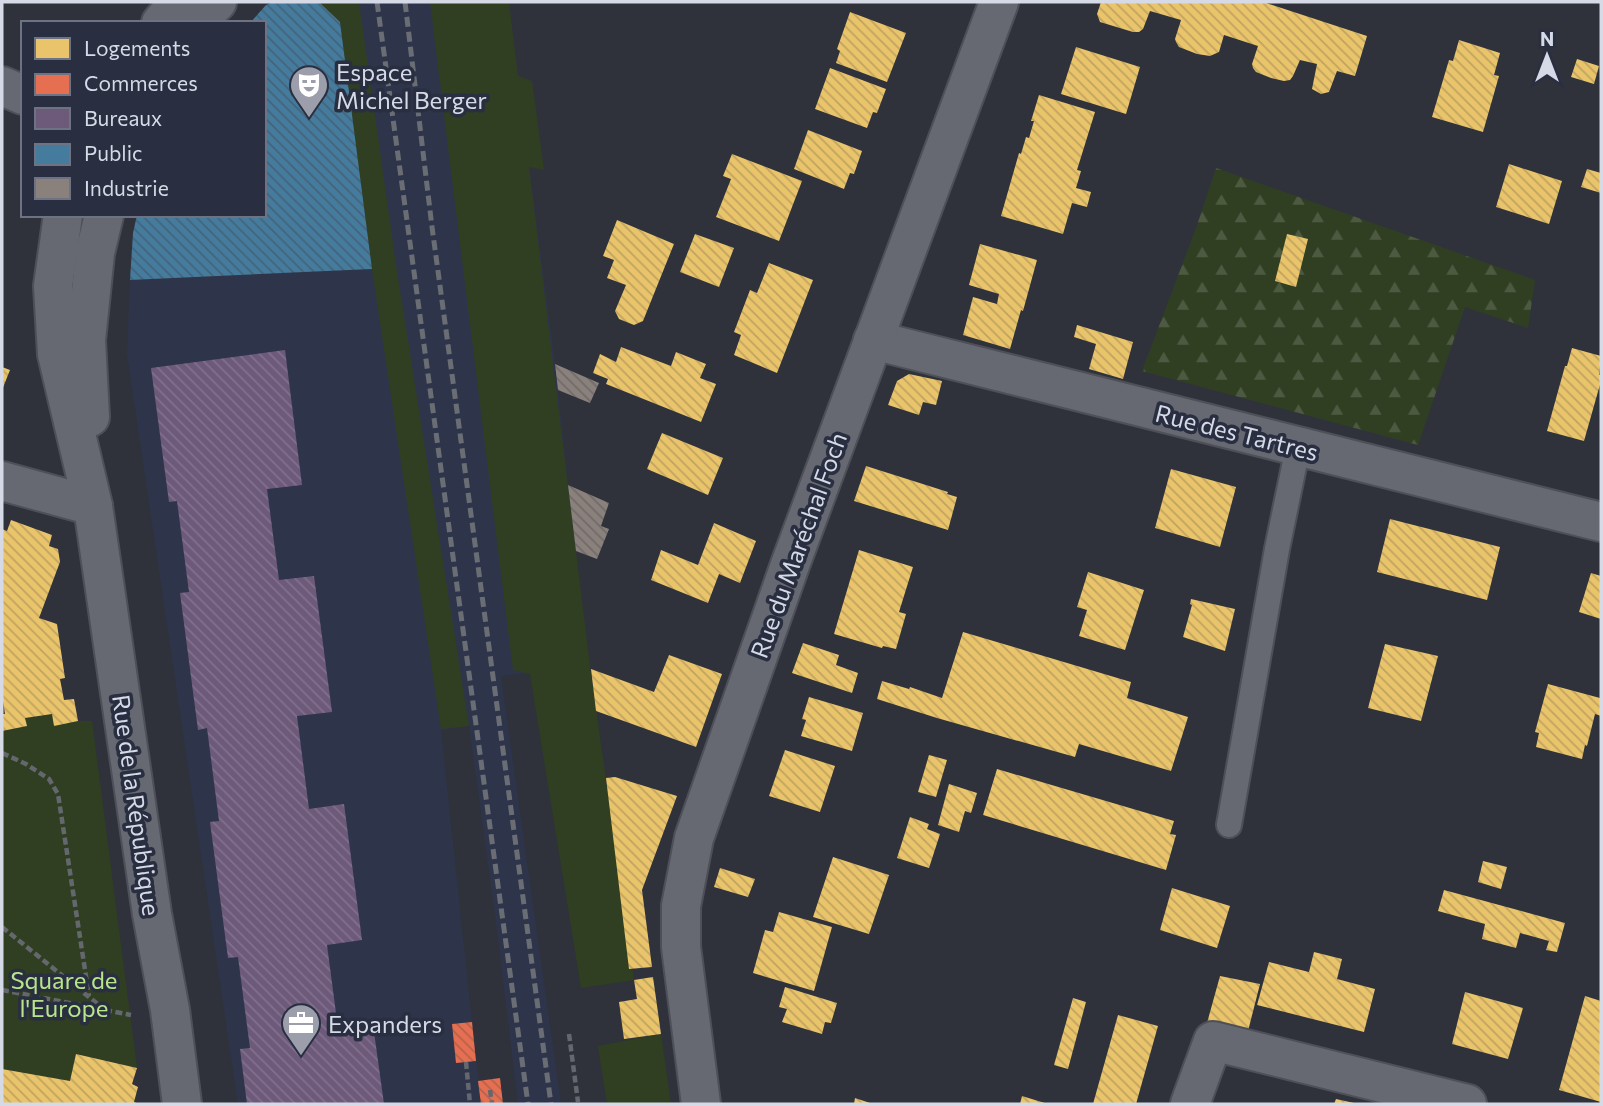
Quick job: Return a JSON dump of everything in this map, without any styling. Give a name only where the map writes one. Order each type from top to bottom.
[{"type":"street","points":[[163,21],[178,2]]},
{"type":"street","points":[[200,21],[217,2]]},
{"type":"street","name":"Rue du Maréchal Foch","points":[[701,1104],[681,947],[681,906],[694,838],[790,565],[999,2]]},
{"type":"street","points":[[2,86],[21,94]]},
{"type":"street","name":"Rue de la République","points":[[62,217],[53,286],[57,354],[93,506],[182,1104]]},
{"type":"street","name":"Rue de la République","points":[[89,217],[86,340],[93,506]]},
{"type":"street","name":"Rue de la République","points":[[86,340],[95,253],[104,217]]},
{"type":"street","name":"Rue des Tartres","points":[[873,340],[1601,522]]},
{"type":"street","points":[[2,481],[93,506]]},
{"type":"street","points":[[1190,1104],[1213,1041],[1467,1104]]},
{"type":"lane","points":[[1229,825],[1274,562],[1298,447]]},
{"type":"path","points":[[2,753],[49,779],[58,794],[89,996]]},
{"type":"path","points":[[2,927],[106,1010]]},
{"type":"path","points":[[2,990],[130,1015],[170,1010]]},
{"type":"path","points":[[569,1034],[578,1102]]},
{"type":"path","points":[[466,1062],[471,1104]]},
{"type":"path","points":[[490,1090],[492,1104]]},
{"type":"shaded area","points":[[319,2],[509,2],[518,76],[532,81],[544,170],[529,166],[571,513],[530,673],[501,676],[561,1104],[518,1104],[469,726],[441,730],[472,1022],[452,1024],[456,1062],[476,1061],[481,1104],[238,1104],[127,354],[130,280],[372,269],[340,22]]},
{"type":"green space","points":[[319,2],[359,2],[396,265],[469,726],[441,729],[372,269],[340,22]]},
{"type":"green space","points":[[430,2],[509,2],[518,76],[532,81],[544,170],[529,167],[590,666],[634,980],[581,988],[530,674],[513,670]]},
{"type":"green space","points":[[1216,168],[1535,280],[1528,328],[1465,307],[1418,445],[1142,371]]},
{"type":"green space","name":"Square de l'Europe","points":[[52,714],[55,726],[92,721],[137,1068],[77,1054],[70,1081],[2,1069],[2,731],[26,726],[25,718]]},
{"type":"green space","points":[[661,1034],[671,1104],[607,1104],[598,1046]]},
{"type":"building: Logements","points":[[1101,2],[1263,2],[1367,36],[1355,76],[1337,71],[1329,92],[1321,94],[1312,89],[1317,64],[1300,60],[1290,80],[1271,78],[1253,68],[1258,46],[1224,35],[1219,52],[1210,56],[1197,54],[1179,47],[1176,42],[1181,20],[1150,11],[1143,29],[1133,32],[1100,22],[1097,14]]},
{"type":"building: Logements","points":[[850,12],[906,33],[887,82],[836,63],[840,51],[837,49]]},
{"type":"building: Logements","points":[[1459,40],[1500,53],[1494,75],[1499,76],[1483,132],[1432,117],[1449,60],[1453,61]]},
{"type":"building: Logements","points":[[1076,47],[1140,67],[1126,114],[1061,94]]},
{"type":"building: Logements","points":[[1577,59],[1599,66],[1594,84],[1571,77]]},
{"type":"building: Logements","points":[[830,68],[886,89],[877,113],[873,112],[867,128],[815,109]]},
{"type":"building: Logements","points":[[1039,95],[1095,112],[1077,170],[1081,171],[1076,188],[1091,192],[1087,207],[1072,203],[1063,234],[1001,216],[1019,153],[1021,154],[1026,137],[1029,138]]},
{"type":"building: Logements","points":[[808,130],[862,151],[854,174],[850,173],[844,189],[794,169]]},
{"type":"building: Logements","points":[[732,154],[802,181],[779,241],[716,217],[731,179],[723,176]]},
{"type":"building: Logements","points":[[1509,164],[1562,181],[1549,224],[1496,207]]},
{"type":"building: Logements","points":[[1587,169],[1601,173],[1601,193],[1581,187]]},
{"type":"building: Logements","points":[[617,220],[674,244],[643,321],[634,325],[619,319],[615,311],[626,285],[607,278],[614,260],[603,256]]},
{"type":"building: Logements","points":[[695,234],[734,248],[719,287],[680,272]]},
{"type":"building: Logements","points":[[1287,234],[1308,239],[1296,287],[1275,281]]},
{"type":"building: Logements","points":[[980,244],[1037,260],[1010,349],[963,335],[973,297],[997,304],[999,294],[969,285]]},
{"type":"building: Logements","points":[[769,263],[813,280],[777,373],[734,355],[741,335],[734,332],[750,290],[757,293]]},
{"type":"building: Logements","points":[[1077,325],[1133,342],[1123,379],[1089,369],[1096,344],[1074,337]]},
{"type":"building: Logements","points":[[621,347],[671,366],[676,352],[706,364],[700,378],[716,384],[701,422],[606,384],[608,379],[593,373],[600,354],[616,362]]},
{"type":"building: Logements","points":[[1572,348],[1601,356],[1601,381],[1584,441],[1547,431]]},
{"type":"building: Logements","points":[[2,367],[10,370],[2,390]]},
{"type":"building: Logements","points":[[909,374],[942,381],[936,405],[923,402],[919,415],[888,405],[897,381]]},
{"type":"building: Logements","points":[[662,433],[723,458],[708,495],[647,469]]},
{"type":"building: Logements","points":[[866,466],[957,497],[948,530],[854,501]]},
{"type":"building: Logements","points":[[1171,469],[1236,487],[1220,547],[1155,528]]},
{"type":"building: Logements","points":[[1390,519],[1500,547],[1487,600],[1377,572]]},
{"type":"building: Logements","points":[[11,520],[52,535],[49,546],[58,549],[60,562],[39,618],[57,624],[65,678],[60,679],[64,700],[74,699],[78,721],[54,726],[52,714],[25,718],[27,726],[2,731],[2,714],[5,714],[2,695],[2,529],[7,531]]},
{"type":"building: Logements","points":[[714,523],[756,541],[740,583],[719,574],[708,603],[651,580],[661,550],[698,565]]},
{"type":"building: Logements","points":[[859,550],[913,567],[899,612],[906,614],[896,649],[882,648],[834,634]]},
{"type":"building: Logements","points":[[1088,572],[1144,590],[1125,650],[1079,636],[1087,610],[1077,607]]},
{"type":"building: Logements","points":[[1591,573],[1601,576],[1601,619],[1579,612]]},
{"type":"building: Logements","points":[[1191,599],[1235,609],[1225,651],[1183,637],[1192,605]]},
{"type":"building: Logements","points":[[963,632],[1131,682],[1127,698],[1188,717],[1171,771],[1079,744],[1075,757],[877,699],[882,681],[942,698]]},
{"type":"building: Logements","points":[[803,643],[839,655],[836,665],[858,673],[852,693],[792,673]]},
{"type":"building: Logements","points":[[1385,644],[1438,656],[1421,721],[1368,708]]},
{"type":"building: Logements","points":[[669,655],[722,674],[696,747],[596,711],[591,669],[654,692]]},
{"type":"building: Logements","points":[[1548,684],[1600,698],[1601,716],[1595,714],[1582,759],[1536,747],[1539,733],[1535,732]]},
{"type":"building: Logements","points":[[809,697],[863,713],[852,751],[801,736],[806,720],[802,719]]},
{"type":"building: Logements","points":[[785,750],[835,766],[820,812],[769,796]]},
{"type":"building: Logements","points":[[929,755],[947,760],[936,797],[918,792]]},
{"type":"building: Logements","points":[[997,769],[1174,821],[1170,834],[1176,835],[1166,870],[983,815]]},
{"type":"building: Logements","points":[[615,777],[677,796],[642,890],[652,967],[629,969],[606,778]]},
{"type":"building: Logements","points":[[949,784],[977,793],[971,813],[965,811],[959,832],[938,825]]},
{"type":"building: Logements","points":[[910,817],[929,824],[927,829],[940,834],[929,868],[897,858]]},
{"type":"building: Logements","points":[[833,857],[889,875],[869,934],[813,917]]},
{"type":"building: Logements","points":[[1483,861],[1507,867],[1501,889],[1478,882]]},
{"type":"building: Logements","points":[[720,868],[755,879],[748,897],[714,887]]},
{"type":"building: Logements","points":[[1172,888],[1230,906],[1217,948],[1160,930]]},
{"type":"building: Logements","points":[[1444,890],[1565,923],[1557,952],[1546,950],[1549,941],[1520,933],[1516,948],[1482,939],[1485,924],[1438,911]]},
{"type":"building: Logements","points":[[779,912],[832,927],[814,991],[753,973],[765,930],[773,932]]},
{"type":"building: Logements","points":[[1314,952],[1342,959],[1337,979],[1375,989],[1364,1032],[1257,1005],[1269,962],[1309,972]]},
{"type":"building: Logements","points":[[1220,976],[1260,984],[1247,1035],[1207,1023]]},
{"type":"building: Logements","points":[[653,977],[661,1034],[624,1039],[619,1002],[637,999],[634,980]]},
{"type":"building: Logements","points":[[785,987],[837,1003],[831,1023],[825,1022],[822,1034],[782,1022],[787,1009],[779,1007]]},
{"type":"building: Logements","points":[[1465,992],[1523,1008],[1508,1059],[1452,1044]]},
{"type":"building: Logements","points":[[1585,996],[1601,1001],[1601,1102],[1559,1090]]},
{"type":"building: Logements","points":[[1073,998],[1086,1002],[1068,1069],[1054,1065]]},
{"type":"building: Logements","points":[[1118,1015],[1158,1026],[1136,1104],[1093,1104]]},
{"type":"building: Logements","points":[[76,1054],[137,1068],[132,1084],[138,1087],[134,1102],[139,1104],[2,1104],[2,1069],[70,1081]]},
{"type":"building: Logements","points":[[1022,1096],[1048,1104],[1020,1104]]},
{"type":"building: Logements","points":[[855,1098],[873,1104],[854,1104]]},
{"type":"building: Logements","points":[[1336,1099],[1354,1103],[1354,1104],[1334,1104]]},
{"type":"building: Commerces","points":[[472,1022],[476,1061],[456,1063],[452,1024]]},
{"type":"building: Commerces","points":[[500,1078],[503,1104],[481,1104],[478,1081]]},
{"type":"building: Bureaux","points":[[285,350],[302,485],[267,489],[279,580],[314,576],[332,712],[297,716],[309,809],[344,804],[362,940],[327,945],[339,1036],[374,1032],[384,1104],[247,1104],[240,1049],[250,1048],[238,957],[228,958],[210,822],[219,821],[207,728],[198,730],[180,593],[189,592],[177,501],[169,502],[151,368]]},
{"type":"building: Public","name":"Espace Michel Berger","points":[[273,2],[319,2],[340,22],[372,269],[130,280],[137,217],[266,217],[266,21],[252,21],[266,5]]},
{"type":"building: Industrie","points":[[555,364],[599,383],[590,403],[558,390]]},
{"type":"building: Industrie","points":[[568,485],[609,503],[601,526],[609,529],[597,559],[576,551]]},
{"type":"railway","points":[[377,2],[528,1104]]},
{"type":"railway","points":[[405,2],[432,227],[551,1104]]},
{"type":"place","name":"Espace Michel Berger","points":[[309,119]]},
{"type":"place","name":"Expanders","points":[[301,1057]]}]
